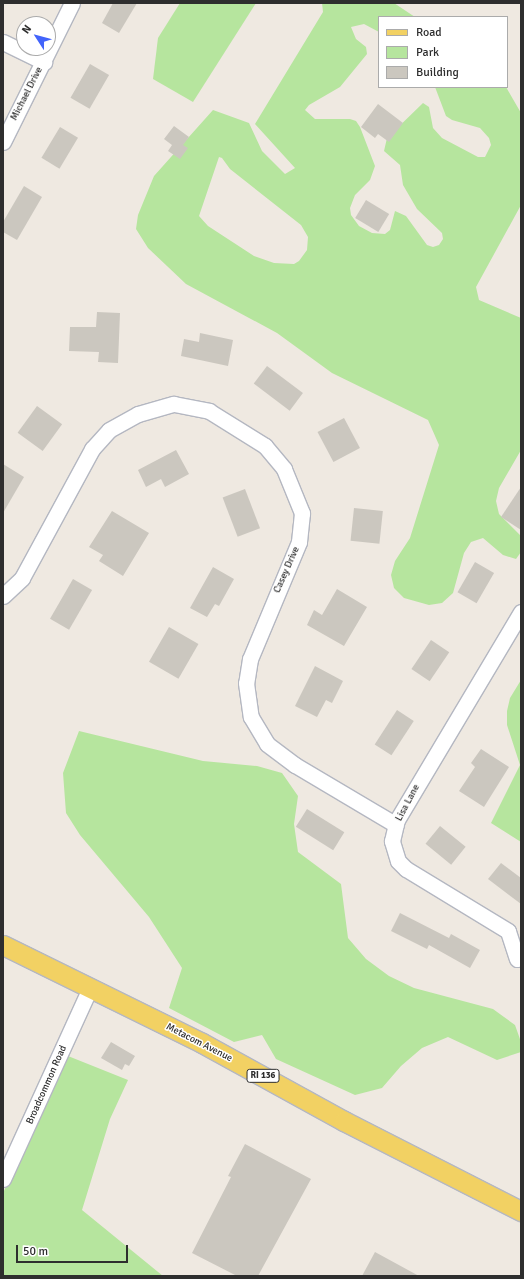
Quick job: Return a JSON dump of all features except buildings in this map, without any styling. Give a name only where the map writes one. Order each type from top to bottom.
[{"type":"main road","name":"Metacom Avenue","points":[[3,945],[89,990],[202,1043],[344,1121],[521,1211]]},
{"type":"street","name":"Michael Drive","points":[[3,142],[72,3]]},
{"type":"street","points":[[3,42],[44,62]]},
{"type":"street","name":"Casey Drive","points":[[3,596],[22,578],[92,449],[109,430],[138,414],[174,404],[209,411],[265,446],[284,469],[302,513],[299,542],[250,659],[246,683],[251,718],[267,744],[289,761],[396,824]]},
{"type":"street","name":"Lisa Lane","points":[[517,959],[508,931],[398,861],[392,841],[396,824],[521,612]]},
{"type":"street","name":"Broadcommon Road","points":[[3,1179],[89,990]]},
{"type":"green space","points":[[180,3],[256,3],[193,102],[153,79],[158,38]]},
{"type":"green space","points":[[322,3],[394,3],[414,16],[378,16],[378,31],[364,24],[351,27],[356,39],[366,47],[367,54],[340,87],[309,105],[305,110],[315,119],[350,119],[356,121],[360,127],[375,166],[370,180],[355,195],[350,208],[351,215],[359,226],[372,233],[385,234],[390,230],[395,211],[406,216],[427,245],[433,247],[439,245],[443,239],[442,233],[417,209],[403,185],[400,165],[384,151],[387,138],[423,103],[429,107],[433,128],[442,138],[478,157],[485,157],[491,145],[489,138],[480,128],[452,120],[446,116],[435,88],[507,88],[521,113],[521,205],[476,287],[479,300],[521,318],[521,450],[499,488],[496,501],[499,514],[520,535],[521,552],[516,559],[503,555],[483,538],[471,542],[464,553],[453,593],[442,603],[429,605],[404,598],[394,588],[391,575],[395,561],[410,538],[439,445],[428,420],[332,373],[277,333],[186,284],[148,248],[136,229],[138,215],[154,176],[213,110],[249,123],[262,151],[285,174],[295,168],[255,124],[323,12]],"holes":[[[219,157],[222,158],[230,169],[301,225],[308,237],[307,250],[299,261],[294,264],[274,263],[254,256],[208,226],[199,216]]]},
{"type":"green space","points":[[521,680],[521,842],[491,823],[520,765],[507,725],[507,711],[510,698]]},
{"type":"green space","points":[[79,731],[203,761],[257,766],[282,773],[298,796],[294,824],[298,852],[341,884],[348,938],[366,959],[389,976],[414,988],[493,1009],[515,1025],[521,1042],[521,1052],[497,1060],[448,1037],[422,1048],[401,1066],[382,1088],[355,1095],[276,1059],[262,1035],[234,1042],[169,1008],[182,968],[149,917],[80,835],[66,813],[63,773]]},
{"type":"green space","points":[[68,1056],[128,1080],[110,1119],[82,1210],[163,1276],[3,1276],[3,1193]]}]
